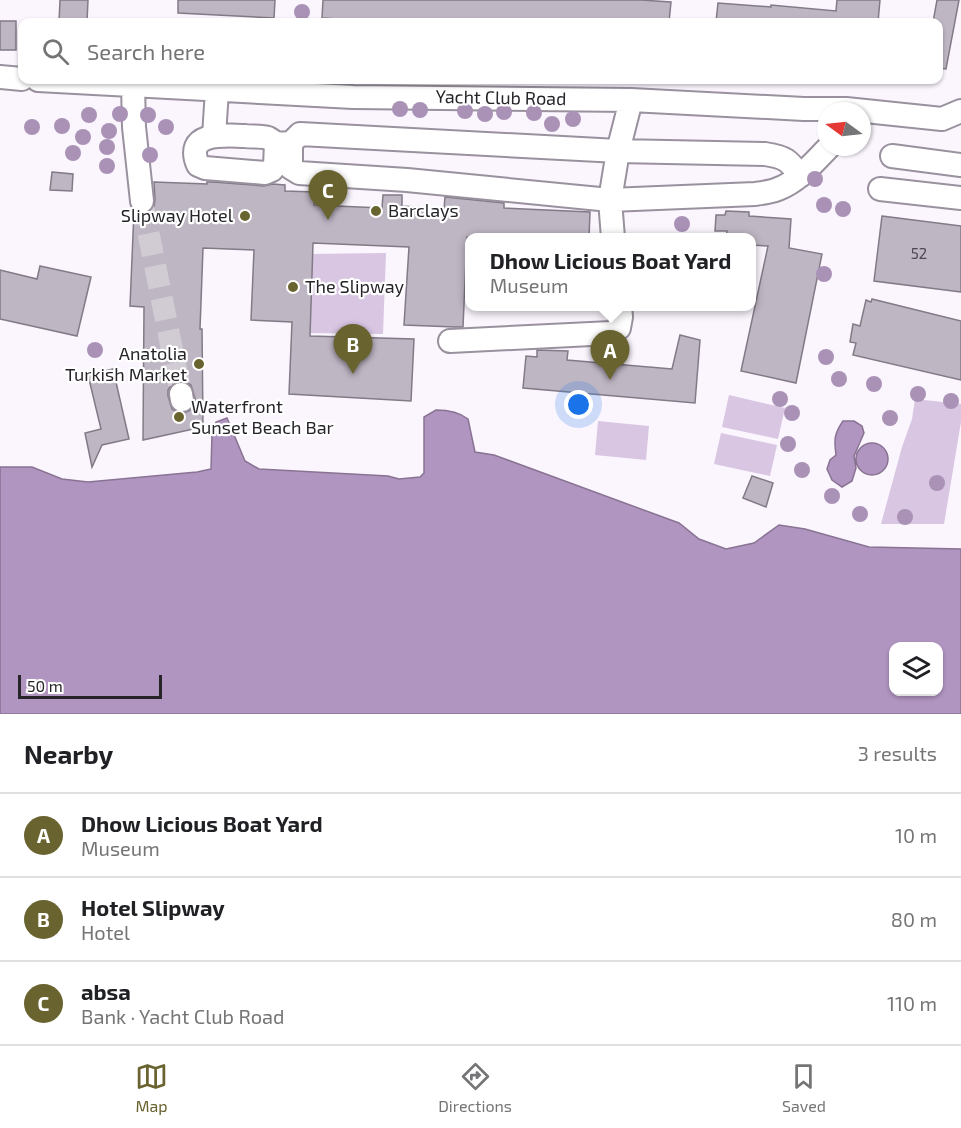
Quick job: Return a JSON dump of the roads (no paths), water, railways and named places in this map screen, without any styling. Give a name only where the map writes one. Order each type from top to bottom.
[{"type":"street","points":[[0,77],[18,79]]},
{"type":"street","name":"Yacht Club Road","points":[[114,84],[353,97],[630,100],[817,109]]},
{"type":"street","points":[[133,85],[134,127],[142,201]]},
{"type":"street","points":[[214,136],[217,90]]},
{"type":"street","points":[[613,233],[610,200],[630,100]]},
{"type":"street","name":"Yacht Club Road","points":[[871,112],[942,119],[961,111]]},
{"type":"street","points":[[284,143],[268,138],[214,136],[205,138],[197,144],[194,156],[198,165],[205,168],[272,171],[284,143],[300,134],[618,151],[765,154],[789,160],[800,176]]},
{"type":"street","points":[[284,143],[291,168],[299,173],[407,180],[610,200],[755,194],[776,190],[800,176],[820,156]]},
{"type":"street","points":[[892,156],[961,165]]},
{"type":"street","points":[[880,189],[961,198]]},
{"type":"street","points":[[450,341],[611,333],[619,328],[620,311]]},
{"type":"tunnel","points":[[142,201],[181,394]]},
{"type":"place","name":"Barclays","points":[[376,211]]},
{"type":"place","name":"Slipway Hotel","points":[[245,216]]},
{"type":"place","name":"absa","points":[[328,220]]},
{"type":"place","name":"The Slipway","points":[[293,287]]},
{"type":"place","name":"Anatolia Turkish Market","points":[[199,364]]},
{"type":"place","name":"Hotel Slipway","points":[[353,374]]},
{"type":"place","name":"Dhow Licious Boat Yard","points":[[610,380]]},
{"type":"place","name":"Waterfront Sunset Beach Bar","points":[[179,417]]}]
